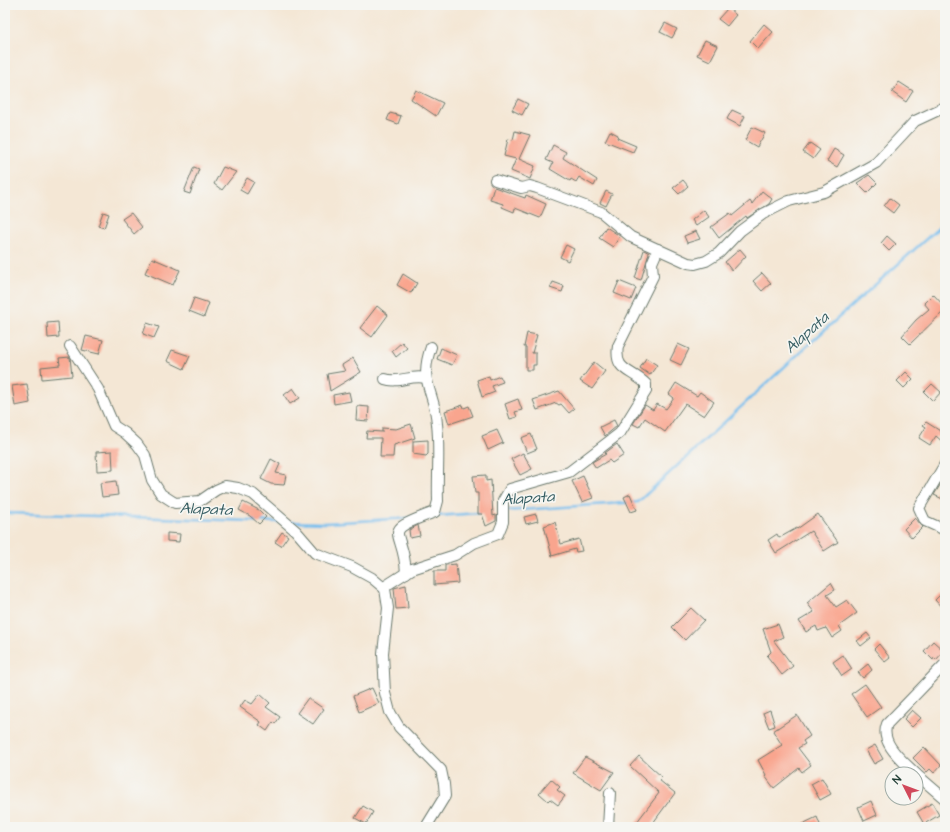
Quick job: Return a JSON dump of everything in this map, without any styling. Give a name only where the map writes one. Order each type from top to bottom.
[{"type":"street","points":[[495,180],[521,188],[530,186],[590,207],[601,212],[631,237],[688,263],[695,264],[706,261],[719,253],[740,231],[763,214],[789,201],[824,192],[876,164],[916,121],[945,107]]},
{"type":"street","points":[[384,589],[387,585],[412,569],[455,555],[474,542],[498,534],[503,522],[503,501],[510,489],[569,472],[620,433],[646,391],[646,384],[638,376],[628,372],[618,363],[616,357],[618,346],[653,276],[652,263],[658,249]]},
{"type":"street","points":[[70,346],[98,389],[114,426],[125,433],[137,444],[145,455],[152,480],[161,494],[175,503],[200,501],[224,486],[238,488],[253,494],[296,532],[315,553],[352,567],[372,578],[384,589],[388,608],[383,653],[385,693],[390,712],[398,727],[441,770],[444,784],[446,796],[426,827]]},
{"type":"street","points":[[406,573],[405,559],[397,535],[399,528],[405,523],[435,512],[438,501],[438,425],[434,402],[427,386],[426,378],[427,359],[431,347]]},
{"type":"street","points":[[385,379],[392,382],[417,376],[426,378]]},
{"type":"street","points":[[945,464],[919,508],[925,521],[945,530]]},
{"type":"street","points":[[909,766],[889,745],[885,737],[884,729],[887,724],[945,664]]},
{"type":"street","points":[[924,781],[945,799]]},
{"type":"street","points":[[608,827],[610,793]]},
{"type":"building","points":[[728,8],[736,15],[727,26],[718,19]]},
{"type":"building","points":[[665,23],[677,29],[672,38],[660,32]]},
{"type":"building","points":[[764,24],[773,32],[758,49],[750,41]]},
{"type":"building","points":[[705,40],[718,46],[710,61],[697,55]]},
{"type":"building","points":[[899,82],[913,91],[906,102],[892,92]]},
{"type":"building","points":[[416,90],[443,103],[436,116],[411,99]]},
{"type":"building","points":[[518,99],[528,104],[522,115],[512,110]]},
{"type":"building","points":[[732,110],[745,116],[740,126],[727,119]]},
{"type":"building","points":[[390,113],[401,116],[398,124],[387,120]]},
{"type":"building","points":[[752,127],[765,133],[757,147],[745,140]]},
{"type":"building","points":[[515,131],[530,135],[519,159],[535,166],[530,179],[511,171],[516,159],[504,156],[508,139],[513,140]]},
{"type":"building","points":[[610,131],[618,135],[617,138],[636,146],[633,152],[605,141]]},
{"type":"building","points":[[810,143],[820,150],[813,159],[803,152]]},
{"type":"building","points":[[553,145],[566,152],[563,158],[597,180],[594,186],[579,177],[576,182],[571,179],[570,181],[550,169],[553,163],[546,160]]},
{"type":"building","points":[[834,149],[844,155],[837,167],[827,161]]},
{"type":"building","points":[[194,167],[199,169],[190,194],[184,192]]},
{"type":"building","points":[[223,167],[236,172],[222,190],[214,184]]},
{"type":"building","points":[[869,175],[877,183],[867,193],[857,183]]},
{"type":"building","points":[[247,178],[254,182],[247,194],[240,190]]},
{"type":"building","points":[[683,180],[688,186],[679,194],[673,188]]},
{"type":"building","points":[[494,187],[525,198],[526,195],[546,204],[540,218],[515,208],[514,212],[502,207],[503,204],[490,200]]},
{"type":"building","points":[[606,191],[612,194],[606,206],[600,203]]},
{"type":"building","points":[[762,191],[772,199],[769,204],[747,218],[746,216],[719,238],[711,227],[730,213],[732,216],[750,201],[752,204]]},
{"type":"building","points":[[890,198],[899,205],[893,213],[884,206]]},
{"type":"building","points":[[704,210],[709,217],[696,226],[692,220]]},
{"type":"building","points":[[103,212],[109,214],[104,228],[98,226]]},
{"type":"building","points":[[131,213],[142,227],[134,234],[122,219]]},
{"type":"building","points":[[606,227],[620,236],[613,247],[599,238]]},
{"type":"building","points":[[696,231],[700,239],[687,243],[684,236]]},
{"type":"building","points":[[887,236],[896,244],[889,251],[881,243]]},
{"type":"building","points":[[566,245],[574,249],[568,261],[560,257]]},
{"type":"building","points":[[740,249],[746,256],[732,271],[725,262]]},
{"type":"building","points":[[644,250],[649,253],[641,280],[635,278]]},
{"type":"building","points":[[152,258],[180,270],[173,285],[145,273]]},
{"type":"building","points":[[762,273],[771,283],[762,291],[753,281]]},
{"type":"building","points":[[403,274],[417,283],[411,293],[397,285]]},
{"type":"building","points":[[619,281],[636,288],[631,300],[614,293]]},
{"type":"building","points":[[553,282],[564,286],[562,292],[550,288]]},
{"type":"building","points":[[933,294],[945,307],[945,310],[910,344],[902,336],[916,320],[929,309],[924,303]]},
{"type":"building","points":[[194,298],[209,303],[204,317],[189,311]]},
{"type":"building","points":[[377,306],[388,315],[372,337],[360,328]]},
{"type":"building","points":[[58,322],[59,337],[48,338],[47,323]]},
{"type":"building","points":[[147,323],[159,327],[154,338],[143,334]]},
{"type":"building","points":[[527,333],[537,335],[532,353],[536,353],[536,365],[533,365],[533,370],[526,370],[526,347],[524,347]]},
{"type":"building","points":[[86,336],[103,340],[99,354],[82,350]]},
{"type":"building","points":[[402,342],[407,348],[396,357],[392,351]]},
{"type":"building","points":[[678,344],[689,349],[681,365],[670,360]]},
{"type":"building","points":[[441,348],[457,355],[452,365],[437,359]]},
{"type":"building","points":[[172,350],[190,356],[184,369],[167,361]]},
{"type":"building","points":[[70,357],[72,376],[42,379],[41,367],[60,365],[59,358]]},
{"type":"building","points":[[353,358],[361,372],[330,391],[327,374],[345,371],[342,365]]},
{"type":"building","points":[[646,358],[657,365],[650,375],[640,368]]},
{"type":"building","points":[[594,362],[605,371],[592,389],[580,381]]},
{"type":"building","points":[[906,372],[913,379],[904,388],[897,381]]},
{"type":"building","points":[[489,376],[490,380],[500,376],[503,382],[492,386],[495,392],[482,397],[477,380]]},
{"type":"building","points":[[676,383],[697,396],[700,392],[714,402],[704,416],[685,404],[665,432],[645,418],[639,427],[633,424],[645,405],[653,410],[657,404],[666,409],[674,398],[669,394]]},
{"type":"building","points":[[27,384],[30,403],[15,406],[12,386]]},
{"type":"building","points":[[932,384],[941,392],[933,401],[924,392]]},
{"type":"building","points":[[293,388],[300,398],[290,404],[284,395]]},
{"type":"building","points":[[559,391],[574,409],[569,413],[561,404],[559,405],[556,403],[537,410],[533,400]]},
{"type":"building","points":[[349,392],[351,401],[334,404],[333,395]]},
{"type":"building","points":[[518,399],[522,410],[515,412],[517,417],[510,419],[505,404]]},
{"type":"building","points":[[463,405],[464,408],[469,406],[473,416],[449,424],[445,411]]},
{"type":"building","points":[[357,406],[369,407],[368,421],[356,420]]},
{"type":"building","points":[[614,420],[617,426],[605,436],[600,427]]},
{"type":"building","points":[[926,422],[945,434],[945,444],[936,436],[930,445],[919,438],[926,427],[923,425]]},
{"type":"building","points":[[411,424],[415,438],[394,445],[393,457],[380,457],[381,438],[366,438],[367,431],[382,432],[382,428],[396,429]]},
{"type":"building","points":[[497,430],[503,443],[488,450],[482,436]]},
{"type":"building","points":[[531,434],[537,449],[527,453],[521,438]]},
{"type":"building","points":[[428,440],[428,454],[426,456],[413,454],[413,441]]},
{"type":"building","points":[[617,444],[624,455],[612,463],[609,460],[596,468],[592,462],[606,454],[605,453]]},
{"type":"building","points":[[112,451],[113,470],[97,471],[96,452]]},
{"type":"building","points":[[523,453],[532,469],[520,475],[511,459]]},
{"type":"building","points":[[271,459],[280,464],[276,473],[286,475],[284,485],[271,484],[261,479]]},
{"type":"building","points":[[486,475],[486,481],[491,480],[493,516],[496,515],[496,521],[486,526],[482,514],[478,514],[478,493],[475,493],[473,476]]},
{"type":"building","points":[[583,476],[593,498],[582,502],[572,481]]},
{"type":"building","points":[[945,477],[945,500],[934,495]]},
{"type":"building","points":[[116,481],[118,495],[102,497],[100,483]]},
{"type":"building","points":[[630,494],[637,510],[631,512],[624,497]]},
{"type":"building","points":[[243,502],[259,510],[266,517],[259,524],[250,516],[239,510]]},
{"type":"building","points":[[536,514],[538,521],[526,524],[524,517]]},
{"type":"building","points":[[818,514],[838,542],[824,551],[811,531],[776,553],[768,540],[777,534],[779,538],[797,529]]},
{"type":"building","points":[[915,518],[923,527],[912,538],[904,529]]},
{"type":"building","points":[[555,522],[561,544],[579,539],[582,551],[576,552],[575,549],[552,556],[544,526]]},
{"type":"building","points":[[418,525],[420,536],[410,538],[409,530]]},
{"type":"building","points":[[282,532],[288,536],[281,546],[275,542]]},
{"type":"building","points":[[167,533],[180,534],[179,542],[167,541]]},
{"type":"building","points":[[456,564],[458,583],[434,585],[434,571],[445,571],[445,565]]},
{"type":"building","points":[[831,583],[835,590],[827,595],[836,607],[847,600],[857,613],[839,626],[842,631],[832,638],[826,628],[818,631],[816,626],[806,632],[799,621],[814,612],[807,603]]},
{"type":"building","points":[[406,585],[408,608],[396,609],[394,588]]},
{"type":"building","points":[[941,594],[945,598],[945,611],[935,600]]},
{"type":"building","points":[[691,608],[704,620],[685,640],[672,627]]},
{"type":"building","points":[[778,624],[783,637],[774,641],[793,666],[782,675],[767,656],[771,652],[763,629]]},
{"type":"building","points":[[867,633],[871,638],[861,646],[857,641]]},
{"type":"building","points":[[933,641],[944,651],[936,660],[934,658],[933,660],[924,651]]},
{"type":"building","points":[[879,644],[890,658],[885,662],[874,649]]},
{"type":"building","points":[[843,655],[852,669],[842,676],[833,662]]},
{"type":"building","points":[[868,664],[872,670],[863,678],[858,672]]},
{"type":"building","points":[[865,684],[881,707],[867,717],[851,694]]},
{"type":"building","points":[[372,688],[379,703],[359,712],[353,696]]},
{"type":"building","points":[[260,694],[270,703],[266,707],[280,717],[275,724],[273,722],[267,731],[259,725],[261,722],[240,707],[245,700],[252,704]]},
{"type":"building","points":[[308,698],[324,709],[313,724],[297,713]]},
{"type":"building","points":[[770,710],[775,726],[769,728],[763,713]]},
{"type":"building","points":[[912,710],[921,718],[912,727],[904,719]]},
{"type":"building","points":[[797,715],[810,736],[803,741],[805,744],[798,748],[811,765],[802,772],[799,768],[774,788],[765,776],[766,775],[758,760],[782,745],[773,731]]},
{"type":"building","points":[[875,745],[883,759],[874,764],[866,750]]},
{"type":"building","points":[[924,747],[941,765],[934,773],[930,769],[927,772],[924,769],[924,766],[921,766],[913,758]]},
{"type":"building","points":[[639,756],[662,777],[659,780],[675,793],[650,827],[633,827],[659,793],[630,766]]},
{"type":"building","points":[[585,757],[614,772],[601,790],[573,773]]},
{"type":"building","points":[[822,778],[831,794],[820,800],[811,784]]},
{"type":"building","points":[[551,779],[560,787],[557,790],[565,796],[558,805],[550,799],[548,801],[539,793]]},
{"type":"building","points":[[871,801],[877,815],[864,821],[858,807]]},
{"type":"building","points":[[932,803],[939,815],[924,824],[917,812]]},
{"type":"building","points":[[363,806],[373,812],[366,824],[355,818]]},
{"type":"building","points":[[817,817],[821,827],[796,827]]},
{"type":"waterway","name":"Alapata","points":[[505,511],[638,502],[807,346],[945,222]]},
{"type":"waterway","name":"Alapata","points":[[5,513],[280,522]]},
{"type":"waterway","name":"Alapata","points":[[435,516],[480,513]]},
{"type":"waterway","name":"Alapata","points":[[291,522],[325,523],[410,518]]}]
